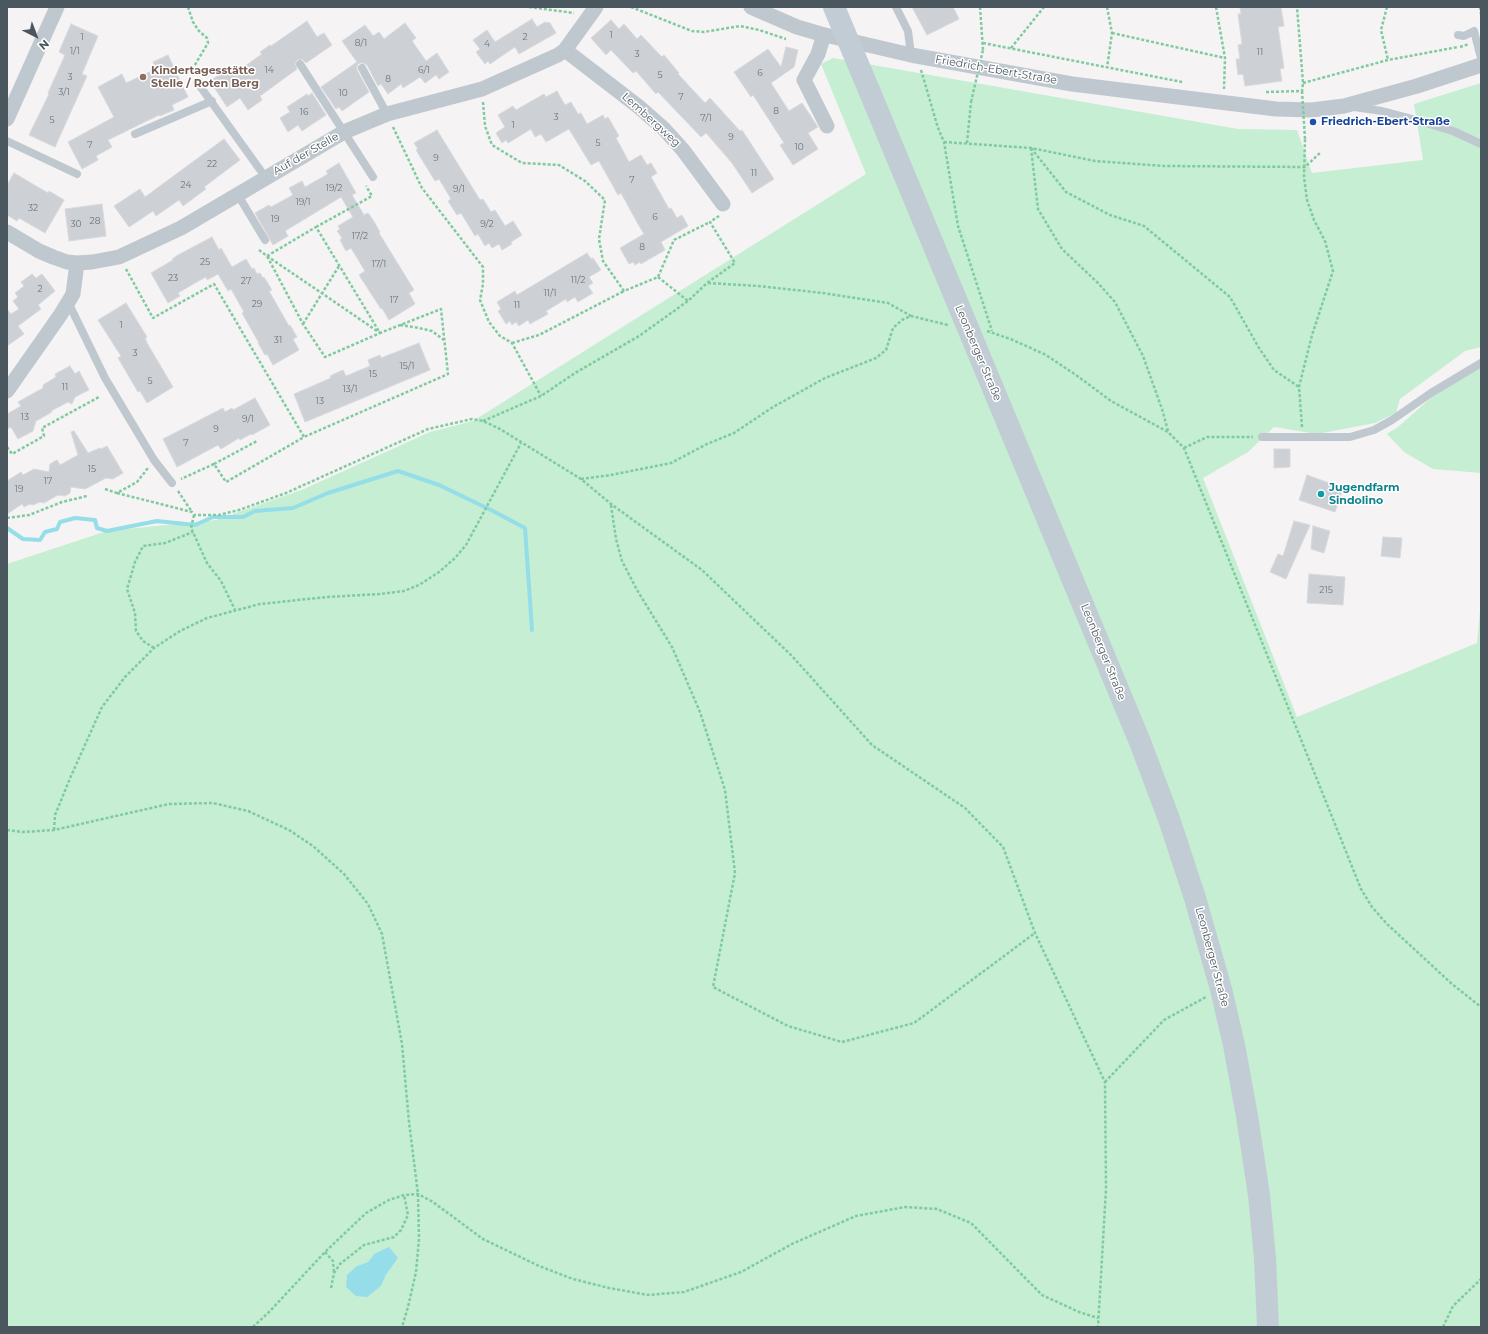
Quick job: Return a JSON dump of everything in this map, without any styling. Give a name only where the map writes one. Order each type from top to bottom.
[{"type":"main road","name":"Leonberger Straße","points":[[834,7],[1140,742],[1169,819],[1195,898],[1221,989],[1246,1109],[1259,1196],[1265,1258],[1268,1327]]},
{"type":"street","points":[[7,119],[57,7]]},
{"type":"street","name":"Friedrich-Ebert-Straße","points":[[751,7],[797,27],[911,55],[1072,84],[1276,109],[1312,110],[1344,106],[1417,86],[1481,65]]},
{"type":"street","name":"Auf der Stelle","points":[[7,232],[53,257],[77,263],[119,257],[181,228],[238,196],[344,132],[387,114],[482,89],[558,56],[565,50],[593,11]]},
{"type":"street","points":[[821,34],[822,42],[818,54],[804,80],[827,126]]},
{"type":"street","name":"Lembergweg","points":[[565,50],[639,107],[664,129],[684,150],[723,204]]},
{"type":"street","points":[[7,391],[62,314],[73,294],[77,263]]},
{"type":"lane","points":[[896,7],[908,31],[911,55]]},
{"type":"lane","points":[[1458,35],[1464,36],[1474,32],[1481,58]]},
{"type":"lane","points":[[300,64],[373,177]]},
{"type":"lane","points":[[362,68],[387,114]]},
{"type":"lane","points":[[197,82],[266,178]]},
{"type":"lane","points":[[135,134],[212,101]]},
{"type":"lane","name":"Friedrich-Ebert-Straße","points":[[1344,106],[1382,111],[1405,117],[1453,131],[1481,144]]},
{"type":"lane","points":[[7,141],[77,174]]},
{"type":"lane","points":[[238,196],[265,240]]},
{"type":"lane","points":[[68,302],[105,378],[154,460],[172,483]]},
{"type":"lane","points":[[1262,437],[1350,437],[1374,430],[1481,363]]},
{"type":"path","points":[[188,7],[193,22],[199,31],[207,38],[208,43],[193,68],[197,82]]},
{"type":"path","points":[[529,7],[593,11]]},
{"type":"path","points":[[967,143],[971,102],[984,43],[980,7]]},
{"type":"path","points":[[1011,48],[1044,7]]},
{"type":"path","points":[[1107,7],[1112,32],[1107,68]]},
{"type":"path","points":[[1216,7],[1225,58],[1224,89],[1217,88]]},
{"type":"path","points":[[1297,7],[1303,83],[1302,91],[1305,139],[1304,177],[1307,200],[1314,220],[1325,241],[1333,271],[1312,335],[1299,387],[1302,437]]},
{"type":"path","points":[[1387,7],[1381,30],[1388,60]]},
{"type":"path","points":[[1480,7],[1481,14]]},
{"type":"path","points":[[1112,32],[1225,58]]},
{"type":"path","points":[[984,43],[1185,82]]},
{"type":"path","points":[[1303,83],[1388,60],[1469,44]]},
{"type":"path","points":[[921,70],[938,128],[944,142],[958,226],[992,332],[1046,355],[1111,401],[1143,420],[1168,432],[1184,448],[1361,889],[1372,907],[1387,924],[1452,984],[1481,1007]]},
{"type":"path","points":[[482,89],[485,126],[492,145],[522,163],[559,165],[585,181],[605,200],[600,239],[603,261],[624,291]]},
{"type":"path","points":[[1262,93],[1302,91]]},
{"type":"path","points":[[387,114],[422,188],[483,268],[483,284],[480,300],[489,322],[500,336],[512,343],[541,396]]},
{"type":"path","points":[[944,142],[1031,148],[1095,161],[1156,165],[1305,166],[1321,152]]},
{"type":"path","points":[[1031,148],[1038,209],[1062,249],[1098,283],[1114,302],[1143,356],[1162,409],[1168,432]]},
{"type":"path","points":[[1031,148],[1066,192],[1110,215],[1144,226],[1230,297],[1259,348],[1274,370],[1299,387]]},
{"type":"path","points":[[267,256],[372,196],[364,182]]},
{"type":"path","points":[[512,343],[539,335],[624,291],[658,277],[674,240],[710,222],[726,211],[723,204]]},
{"type":"path","points":[[483,421],[541,396],[575,372],[639,336],[688,301],[707,283],[735,263],[710,222]]},
{"type":"path","points":[[316,227],[380,333]]},
{"type":"path","points":[[258,249],[380,333]]},
{"type":"path","points":[[214,464],[226,482],[304,437],[448,374],[441,309],[325,357],[303,324],[267,256]]},
{"type":"path","points":[[119,257],[153,318],[214,284],[304,437]]},
{"type":"path","points":[[303,324],[339,266]]},
{"type":"path","points":[[658,277],[688,301]]},
{"type":"path","points":[[707,283],[758,286],[888,303],[912,316],[967,328]]},
{"type":"path","points":[[581,479],[611,475],[671,463],[707,444],[734,433],[773,407],[825,378],[876,358],[886,350],[893,328],[902,320],[912,316]]},
{"type":"path","points":[[400,325],[432,331],[444,341]]},
{"type":"path","points":[[7,447],[12,454],[44,436],[42,428],[99,397]]},
{"type":"path","points":[[104,489],[193,514],[219,515],[239,510],[286,493],[428,429],[472,419],[483,421],[500,429],[581,479],[611,504],[702,570],[792,656],[872,746],[965,808],[1003,847],[1035,933],[1105,1082],[1106,1189],[1098,1327]]},
{"type":"path","points":[[1184,448],[1207,437],[1262,437]]},
{"type":"path","points":[[235,610],[221,581],[207,563],[191,528],[193,514],[172,483],[214,464],[257,441]]},
{"type":"path","points":[[54,830],[56,815],[71,776],[102,707],[125,677],[154,648],[180,631],[207,618],[260,604],[327,597],[380,594],[404,591],[419,586],[439,572],[455,558],[466,545],[489,505],[521,443]]},
{"type":"path","points":[[117,493],[137,482],[154,460]]},
{"type":"path","points":[[7,518],[29,516],[62,502],[87,496]]},
{"type":"path","points":[[611,504],[616,539],[622,561],[637,590],[672,647],[700,712],[725,790],[735,873],[713,987],[788,1026],[842,1042],[914,1023],[1035,933]]},
{"type":"path","points":[[154,648],[143,641],[136,632],[135,613],[127,589],[135,562],[142,546],[165,543],[193,532]]},
{"type":"path","points":[[7,830],[22,832],[54,830],[169,804],[213,803],[248,811],[289,830],[313,846],[344,874],[368,904],[382,934],[402,1044],[409,1122],[418,1194],[419,1238],[416,1272],[402,1327]]},
{"type":"path","points":[[1105,1082],[1164,1020],[1221,989]]},
{"type":"path","points":[[253,1327],[325,1252],[366,1214],[389,1200],[404,1195],[418,1194],[433,1202],[483,1239],[539,1266],[573,1279],[609,1288],[648,1295],[684,1292],[741,1272],[792,1244],[856,1216],[905,1208],[937,1209],[971,1223],[1042,1295],[1079,1312],[1098,1318]]},
{"type":"path","points":[[334,1273],[340,1264],[364,1245],[394,1237],[401,1230],[408,1215],[404,1195]]},
{"type":"path","points":[[325,1252],[333,1261],[334,1273],[331,1288]]},
{"type":"path","points":[[1443,1327],[1453,1306],[1481,1279]]},
{"type":"green space","points":[[833,58],[1238,129],[1297,130],[1312,173],[1423,160],[1414,104],[1481,83],[1481,347],[1465,351],[1400,399],[1396,413],[1375,423],[1317,434],[1274,427],[1248,452],[1203,478],[1297,717],[1477,643],[1481,600],[1481,1327],[7,1327],[7,564],[107,531],[216,520],[304,489],[430,432],[473,421],[866,174],[821,64]],"holes":[[[374,1254],[398,1258],[386,1275],[381,1286],[357,1266],[368,1262]]]},
{"type":"green space","points":[[1481,365],[1481,473],[1433,469],[1404,452],[1387,434],[1398,427],[1432,397]]},
{"type":"water","points":[[389,1247],[398,1258],[386,1275],[381,1286],[367,1297],[356,1296],[346,1287],[347,1275],[357,1266],[368,1262],[374,1254]]},
{"type":"building","points":[[912,7],[953,7],[959,19],[927,35]]},
{"type":"building","points":[[1240,7],[1281,8],[1284,26],[1278,27],[1284,68],[1280,69],[1282,81],[1245,86],[1243,74],[1238,75],[1236,59],[1240,59],[1238,45],[1242,44],[1238,14],[1241,14]]},
{"type":"building","points":[[532,19],[537,27],[545,22],[550,23],[556,33],[519,54],[515,47],[490,64],[488,61],[485,64],[476,52],[480,49],[473,40],[487,30],[495,42]]},
{"type":"building","points":[[611,20],[619,29],[624,24],[637,39],[641,35],[662,57],[664,55],[679,73],[678,74],[705,103],[710,98],[740,131],[742,130],[774,179],[752,193],[732,163],[706,133],[701,137],[658,92],[656,94],[636,71],[633,73],[611,50],[606,55],[591,38]]},
{"type":"building","points":[[307,21],[317,37],[324,33],[332,45],[306,63],[302,59],[297,60],[295,64],[297,69],[260,96],[262,100],[248,110],[240,98],[227,107],[210,81],[231,67],[235,73],[262,54],[260,52]]},
{"type":"building","points":[[405,23],[416,38],[412,41],[426,61],[437,53],[449,72],[439,79],[436,75],[425,83],[420,77],[403,88],[401,84],[388,94],[381,84],[378,86],[367,65],[360,63],[357,65],[357,70],[369,92],[342,111],[339,107],[336,109],[321,87],[357,62],[342,41],[365,25],[373,36],[379,32],[384,39]]},
{"type":"building","points":[[71,24],[98,36],[82,74],[87,76],[55,147],[29,135],[49,94],[48,93],[65,55],[59,52]]},
{"type":"building","points":[[786,47],[798,50],[794,67],[771,83],[789,111],[802,103],[818,127],[808,133],[818,149],[793,165],[780,145],[784,143],[753,95],[751,97],[734,72],[768,49],[781,67]]},
{"type":"building","name":"Kindertagesstätte Stelle / Roten Berg","points":[[168,55],[188,97],[172,105],[174,110],[160,116],[159,115],[108,140],[112,147],[96,156],[98,160],[82,169],[68,142],[114,117],[98,87],[122,74],[126,83],[156,69],[153,62]]},
{"type":"building","points":[[557,91],[565,105],[571,102],[578,114],[581,113],[587,124],[603,115],[605,119],[608,117],[619,136],[616,138],[629,162],[641,155],[647,165],[651,163],[657,173],[651,177],[669,209],[671,208],[677,218],[682,215],[688,226],[661,242],[665,250],[641,264],[640,262],[635,265],[633,262],[629,264],[620,248],[644,234],[621,193],[618,195],[599,161],[591,165],[569,129],[546,142],[541,134],[535,137],[531,129],[508,143],[506,140],[502,143],[496,133],[505,127],[498,115],[513,106],[516,110],[544,94],[546,97]]},
{"type":"building","points":[[312,93],[326,115],[302,131],[298,125],[288,132],[280,118],[290,112],[287,107],[307,94],[308,96]]},
{"type":"building","points":[[437,130],[480,200],[483,199],[491,212],[495,210],[505,226],[513,221],[522,235],[502,250],[499,244],[492,248],[489,243],[485,246],[478,234],[475,236],[461,213],[457,215],[448,201],[451,199],[439,179],[435,181],[416,150],[418,149],[414,143]]},
{"type":"building","points":[[224,139],[240,160],[204,187],[206,189],[183,206],[179,200],[156,216],[153,211],[129,227],[114,206],[140,189],[145,197]]},
{"type":"building","points":[[339,163],[356,193],[352,195],[364,215],[368,213],[373,220],[380,232],[379,233],[414,290],[409,293],[415,304],[389,320],[359,275],[365,271],[351,248],[346,251],[340,240],[342,238],[337,231],[340,229],[338,226],[353,217],[341,197],[285,231],[288,236],[273,245],[255,213],[269,205],[271,207],[293,195],[289,188],[302,181],[305,187],[328,174],[326,171]]},
{"type":"building","points":[[14,173],[48,193],[49,191],[64,200],[45,233],[19,218],[17,221],[7,215],[7,185]]},
{"type":"building","points":[[102,204],[106,236],[69,241],[65,209]]},
{"type":"building","points":[[212,237],[219,250],[221,248],[232,267],[246,259],[257,274],[260,273],[263,278],[264,277],[272,290],[269,291],[297,337],[293,339],[299,350],[273,365],[267,354],[265,355],[258,343],[242,313],[244,312],[231,289],[228,291],[218,274],[207,280],[206,277],[195,283],[178,293],[180,296],[168,303],[151,273],[173,260],[172,259],[178,255]]},
{"type":"building","points":[[587,253],[591,259],[593,258],[601,270],[589,277],[593,283],[588,286],[593,293],[578,302],[575,297],[567,302],[566,299],[546,311],[548,314],[530,324],[528,320],[519,326],[516,322],[512,325],[510,321],[506,324],[498,311],[501,309],[497,302],[515,291],[517,295]]},
{"type":"building","points":[[32,274],[36,278],[42,274],[55,291],[38,305],[41,309],[18,326],[24,334],[7,346],[7,309],[11,314],[19,309],[13,301],[18,297],[15,293],[24,286],[21,282]]},
{"type":"building","points":[[126,303],[147,337],[145,338],[147,343],[173,387],[147,403],[140,391],[138,392],[118,358],[121,356],[98,320]]},
{"type":"building","points":[[419,343],[430,370],[305,422],[294,394],[331,378],[330,376],[343,370],[346,376],[370,366],[368,360],[380,355],[381,358]]},
{"type":"building","points":[[70,366],[75,374],[79,371],[89,390],[75,397],[72,404],[68,402],[36,421],[33,431],[18,439],[11,427],[7,429],[7,414],[21,406],[18,402],[43,388],[43,385],[56,377],[55,374]]},
{"type":"building","points":[[255,398],[270,425],[252,435],[251,434],[240,440],[239,438],[221,449],[218,445],[177,467],[163,439],[223,408],[225,412],[232,408],[233,410]]},
{"type":"building","points":[[74,431],[88,453],[107,446],[123,473],[113,479],[106,478],[85,489],[71,487],[70,493],[65,496],[58,495],[44,503],[40,502],[33,505],[30,504],[24,507],[22,504],[7,514],[7,481],[21,472],[23,475],[34,469],[49,472],[50,464],[57,460],[60,465],[78,455],[71,432]]},
{"type":"building","points":[[1274,449],[1290,449],[1290,467],[1274,468]]},
{"type":"building","name":"Jugendfarm Sindolino","points":[[1307,475],[1343,488],[1335,512],[1299,500]]},
{"type":"building","points":[[1294,521],[1310,525],[1286,579],[1270,572],[1278,554],[1283,556]]},
{"type":"building","points":[[1313,526],[1330,531],[1324,553],[1311,549]]},
{"type":"building","points":[[1383,537],[1402,538],[1400,558],[1381,556]]},
{"type":"building","points":[[1309,574],[1345,577],[1343,605],[1307,603]]},
{"type":"waterway","points":[[7,528],[23,539],[40,540],[45,532],[57,529],[60,522],[75,518],[95,520],[97,528],[107,531],[157,521],[195,525],[213,517],[243,517],[255,511],[293,508],[328,493],[398,471],[439,485],[525,528],[532,630]]},
{"type":"place","name":"Kindertagesstätte Stelle / Roten Berg","points":[[143,77]]},
{"type":"place","name":"Friedrich-Ebert-Straße","points":[[1313,122]]},
{"type":"place","name":"Jugendfarm Sindolino","points":[[1321,494]]}]
